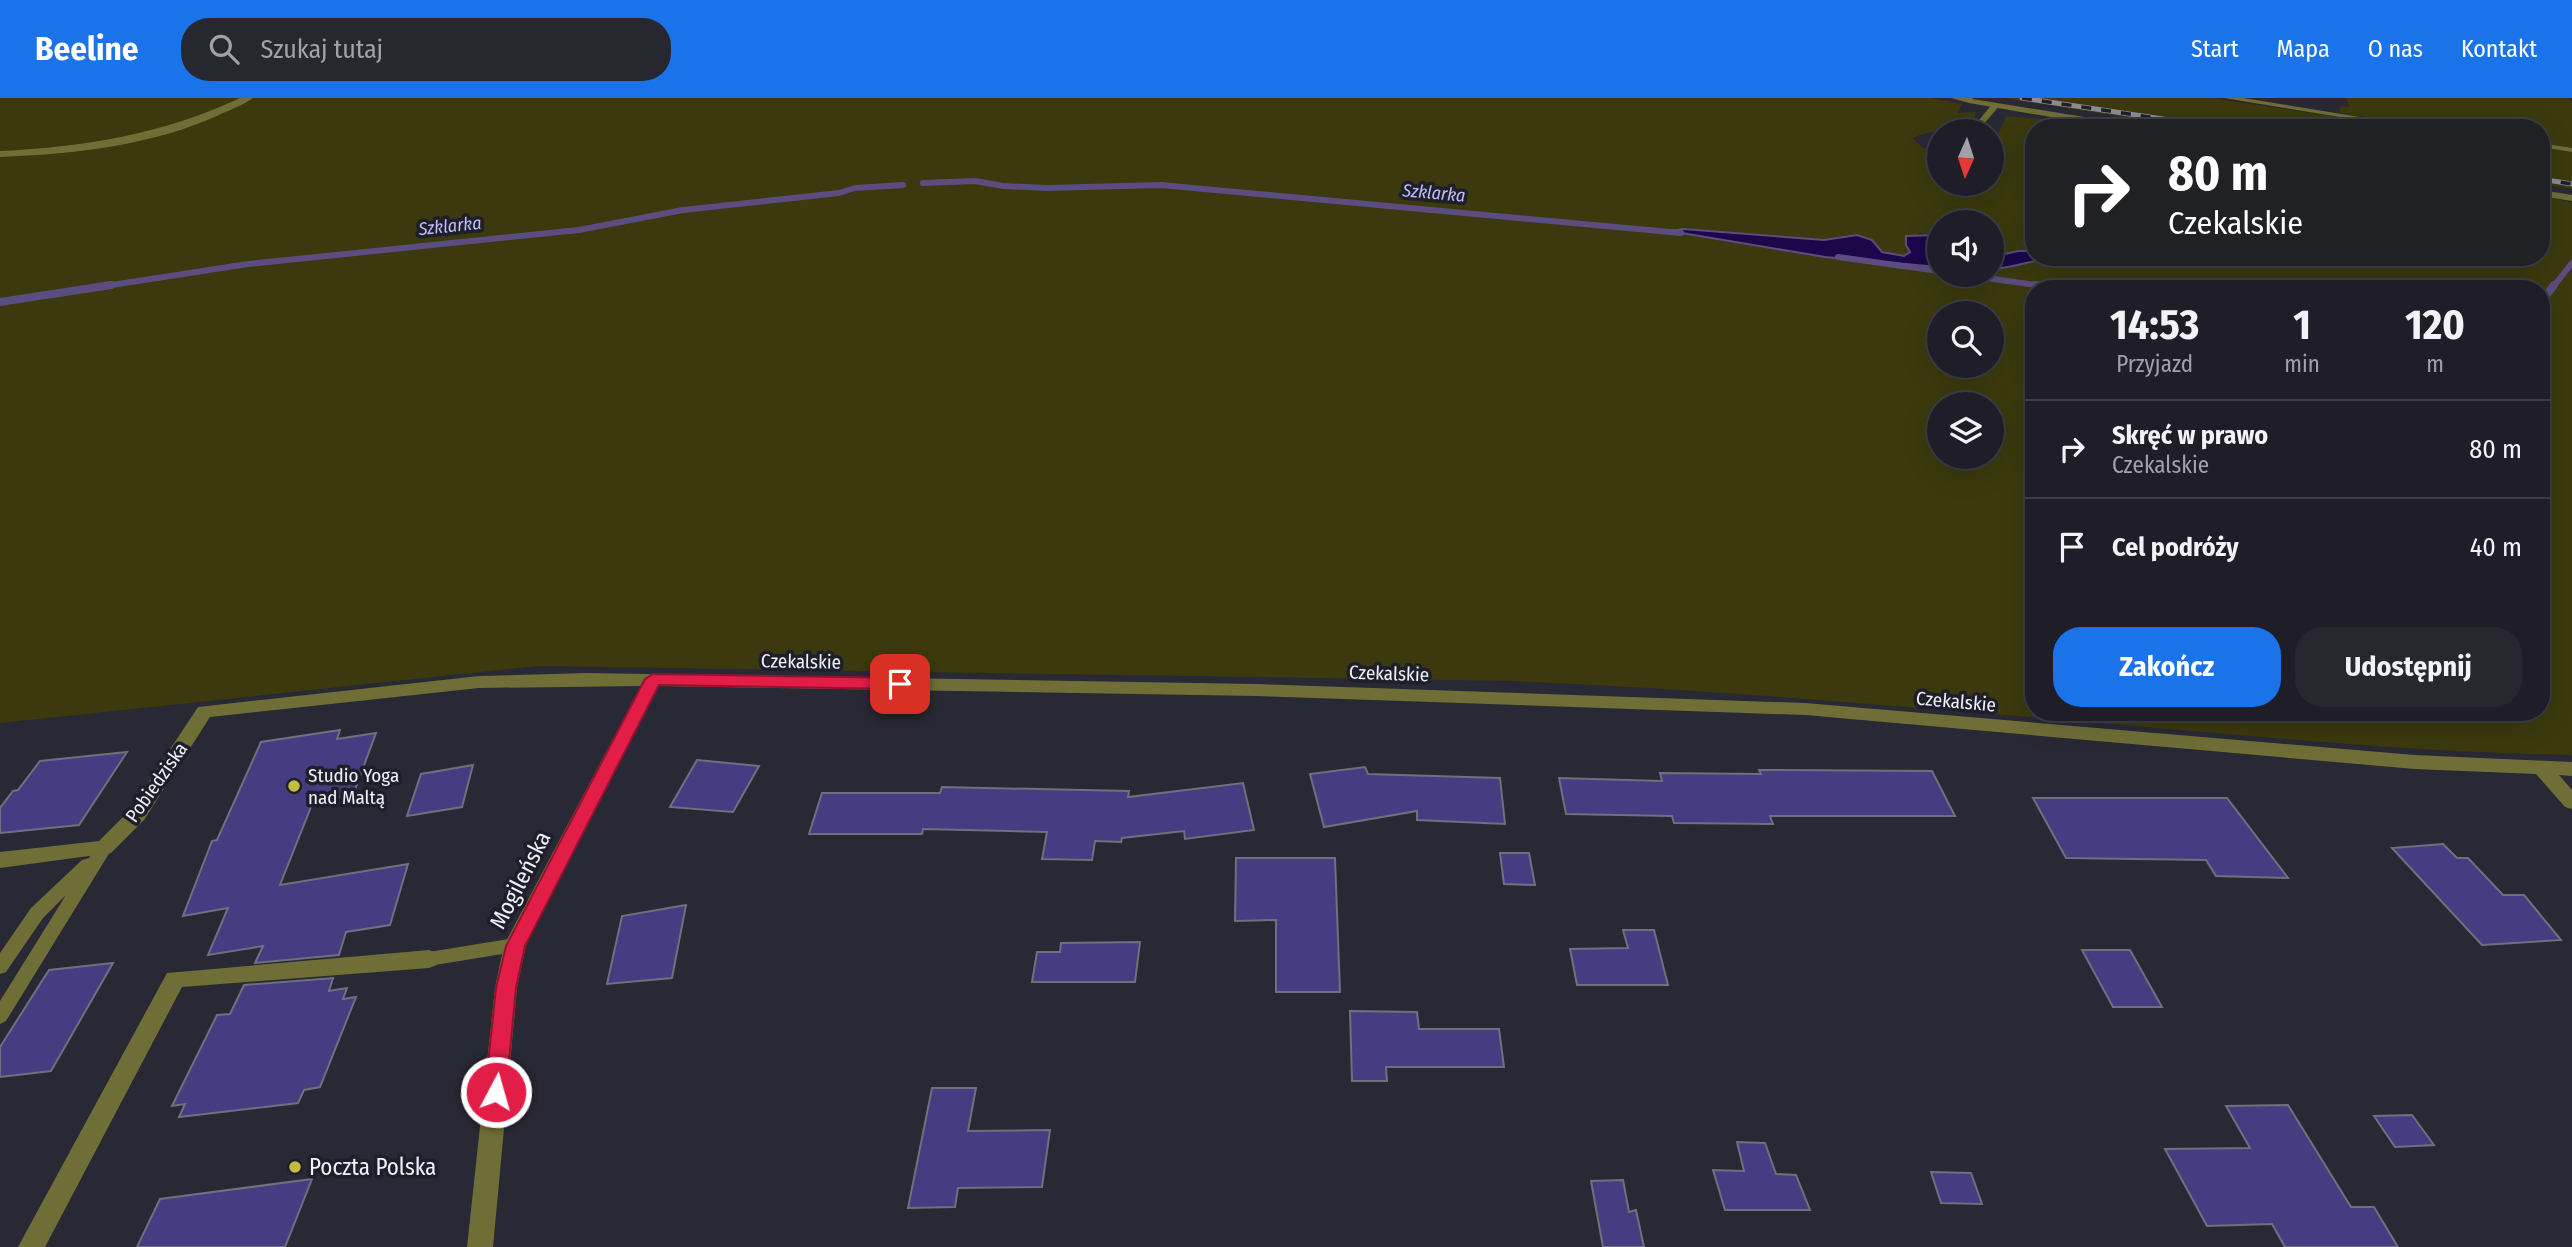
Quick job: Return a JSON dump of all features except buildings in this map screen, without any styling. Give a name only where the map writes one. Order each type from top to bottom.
[{"type":"street","points":[[0,154],[79,149],[140,138],[195,122],[248,98]]},
{"type":"street","points":[[1956,98],[2080,119]]},
{"type":"street","points":[[2550,194],[2572,198]]},
{"type":"street","name":"Czekalskie","points":[[204,711],[479,682],[653,679],[1256,690],[1805,709],[2414,762],[2572,769]]},
{"type":"street","name":"Mogileńska","points":[[480,1247],[506,988],[516,946],[653,679]]},
{"type":"street","name":"Pobiedziska","points":[[104,849],[136,815],[204,711]]},
{"type":"street","points":[[2542,769],[2572,802]]},
{"type":"street","points":[[0,860],[104,849]]},
{"type":"street","points":[[32,1247],[175,979],[429,959]]},
{"type":"lane","points":[[2228,98],[2365,119]]},
{"type":"lane","points":[[1985,119],[1996,105]]},
{"type":"lane","points":[[2550,146],[2572,150]]},
{"type":"lane","points":[[0,967],[37,913],[104,849]]},
{"type":"lane","name":"Pobiedziska","points":[[0,1016],[104,849]]},
{"type":"lane","points":[[429,959],[516,946]]},
{"type":"shaded area","points":[[0,98],[1931,98],[1962,104],[1957,113],[1976,112],[1974,119],[1927,119],[1927,133],[1913,138],[1927,149],[1927,196],[2004,196],[2006,116],[2044,119],[2025,119],[2025,252],[2004,255],[2004,210],[1927,210],[1927,234],[1918,233],[1910,252],[1904,256],[1882,252],[1868,241],[1855,237],[1824,240],[1683,229],[1671,231],[1825,257],[1927,266],[1927,287],[2004,287],[2004,268],[2025,263],[2025,266],[2550,266],[2550,198],[2572,202],[2572,755],[2358,745],[2069,721],[2550,721],[2550,280],[2025,280],[2025,717],[1669,689],[1510,681],[538,666],[0,723]]},
{"type":"shaded area","points":[[2004,98],[2212,98],[2351,119],[2135,119]]},
{"type":"shaded area","points":[[2346,98],[2568,98],[2572,102],[2572,148],[2550,144],[2550,119],[2379,119],[2340,113],[2340,106],[2349,107]]},
{"type":"shaded area","points":[[2550,148],[2572,152],[2572,189],[2550,185]]},
{"type":"shaded area","points":[[1683,229],[1824,240],[1857,235],[1872,240],[1882,252],[1904,256],[1910,252],[1906,245],[1906,236],[1927,235],[1927,266],[1825,257],[1670,231]]},
{"type":"shaded area","points":[[2025,251],[2025,263],[2004,268],[2004,254]]},
{"type":"waterway","name":"Szklarka","points":[[923,183],[975,181],[1004,186],[1047,188],[1161,185],[1681,233]]},
{"type":"waterway","name":"Szklarka","points":[[99,287],[248,264],[579,230],[683,210],[839,193],[855,188],[903,185]]},
{"type":"waterway","name":"Szklarka","points":[[1838,257],[1927,269]]},
{"type":"waterway","name":"Szklarka","points":[[2553,287],[2572,263]]},
{"type":"waterway","name":"Szklarka","points":[[2004,280],[2025,284]]},
{"type":"waterway","name":"Szklarka","points":[[0,302],[111,285]]},
{"type":"waterway","name":"Szklarka","points":[[2550,290],[2554,285]]},
{"type":"railway","points":[[2022,98],[2163,119]]},
{"type":"railway","points":[[2550,180],[2572,184]]},
{"type":"place","name":"Studio Yoga nad Maltą","points":[[294,786]]},
{"type":"place","name":"Poczta Polska","points":[[295,1167]]},
{"type":"route","points":[[496,1092],[506,988],[516,946],[653,679],[900,684]]}]
